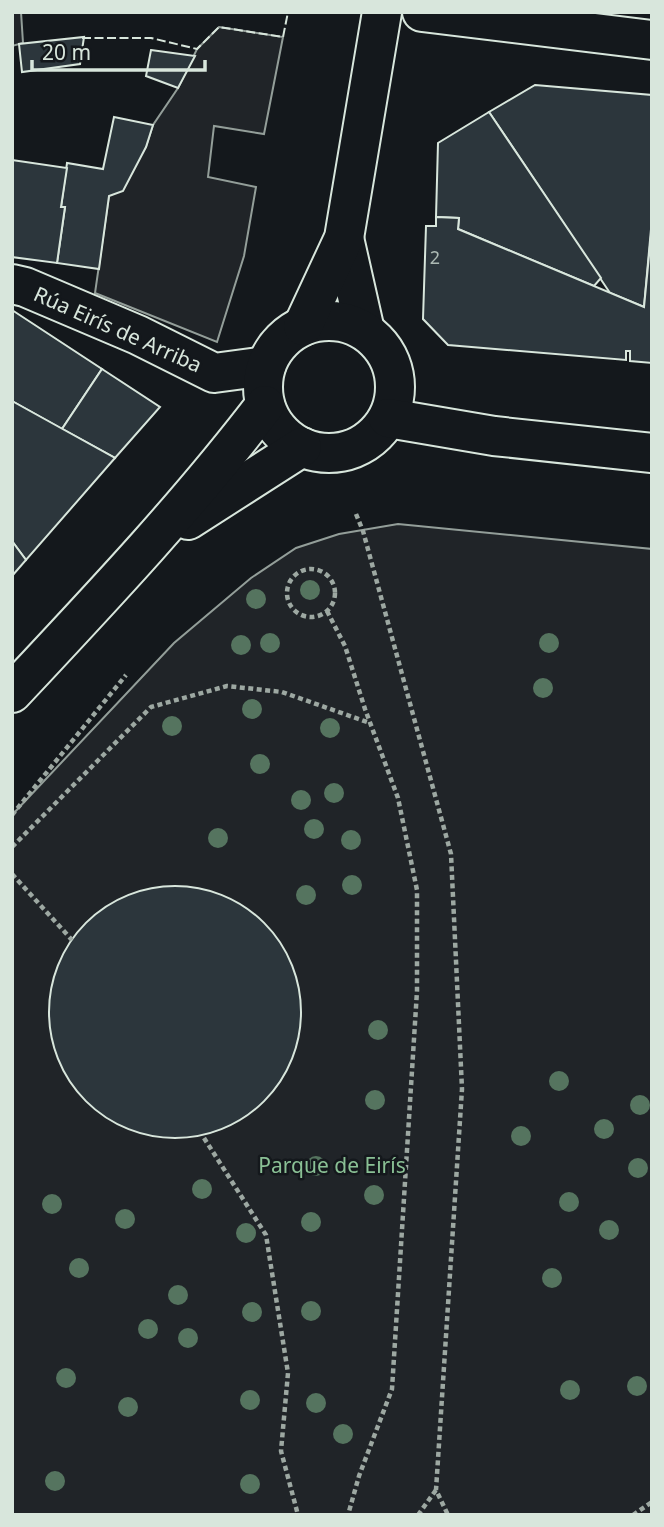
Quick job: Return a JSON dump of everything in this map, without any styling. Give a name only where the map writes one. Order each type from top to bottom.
[{"type":"street","points":[[303,326],[344,238],[382,12]]},
{"type":"street","points":[[422,12],[652,40]]},
{"type":"street","points":[[344,238],[365,331]]},
{"type":"street","name":"Rúa Eirís de Arriba","points":[[12,284],[138,335],[214,373],[266,366]]},
{"type":"street","points":[[324,321],[345,322],[365,331],[379,343],[390,359],[395,378],[394,398],[388,418],[376,433],[360,445],[341,452],[321,452],[302,447],[286,437],[265,405],[263,385],[266,366],[275,349],[288,335],[303,326],[324,321]]},
{"type":"street","points":[[395,378],[494,436]]},
{"type":"street","points":[[12,693],[214,472],[265,405]]},
{"type":"street","points":[[388,418],[494,436],[652,453]]},
{"type":"street","points":[[153,541],[302,447]]},
{"type":"path","points":[[356,514],[367,544],[452,854],[462,1089],[436,1490],[448,1515]]},
{"type":"path","points":[[319,570],[331,581],[334,596],[327,611],[313,617],[293,609],[287,595],[296,575],[302,571],[319,570]]},
{"type":"path","points":[[327,611],[345,646],[398,797],[417,890],[417,991],[392,1389],[359,1476],[348,1515]]},
{"type":"path","points":[[12,815],[125,675]]},
{"type":"path","points":[[12,847],[151,707],[227,686],[282,692],[370,723]]},
{"type":"path","points":[[12,874],[72,940]]},
{"type":"path","points":[[204,1138],[266,1235],[288,1373],[281,1451],[298,1515]]},
{"type":"path","points":[[418,1515],[436,1490]]},
{"type":"path","points":[[633,1515],[652,1502]]},
{"type":"green space","points":[[12,12],[21,12],[23,43],[12,46]]},
{"type":"green space","points":[[219,27],[283,37],[264,134],[214,126],[208,177],[256,187],[244,256],[217,342],[95,293],[109,196],[146,147],[153,125],[178,88],[197,49]]},
{"type":"green space","name":"Parque de Eirís","points":[[398,524],[652,549],[652,1515],[12,1515],[12,815],[174,643],[251,578],[296,548],[339,534]]},
{"type":"building","points":[[84,37],[80,64],[22,72],[19,44]]},
{"type":"building","points":[[151,50],[195,56],[178,88],[146,76]]},
{"type":"building","points":[[535,85],[652,95],[652,218],[644,307],[610,293],[489,112]]},
{"type":"building","points":[[489,112],[601,278],[594,286],[458,229],[459,218],[436,217],[438,143]]},
{"type":"building","points":[[114,117],[153,125],[146,147],[123,191],[109,196],[99,269],[57,263],[65,207],[61,207],[67,163],[103,169]]},
{"type":"building","points":[[12,160],[67,168],[57,263],[12,257]]},
{"type":"building","points":[[436,217],[459,218],[458,229],[644,307],[652,225],[652,363],[630,361],[630,351],[626,351],[626,360],[448,345],[423,319],[426,226],[436,226]]},
{"type":"building","points":[[12,310],[102,369],[62,429],[12,401]]},
{"type":"building","points":[[102,369],[160,407],[115,458],[62,429]]},
{"type":"building","points":[[12,401],[115,458],[26,560],[12,541]]},
{"type":"building","points":[[12,541],[26,560],[12,576]]},
{"type":"building","points":[[163,886],[187,886],[212,891],[235,901],[255,914],[273,932],[296,975],[301,1012],[299,1037],[292,1060],[273,1092],[255,1110],[212,1133],[187,1138],[163,1138],[138,1133],[115,1123],[95,1110],[77,1092],[54,1049],[49,1024],[49,1000],[54,975],[64,952],[77,932],[95,914],[138,891]]},
{"type":"fence","points":[[82,38],[151,38],[197,49],[219,27],[283,37],[288,12]]}]
